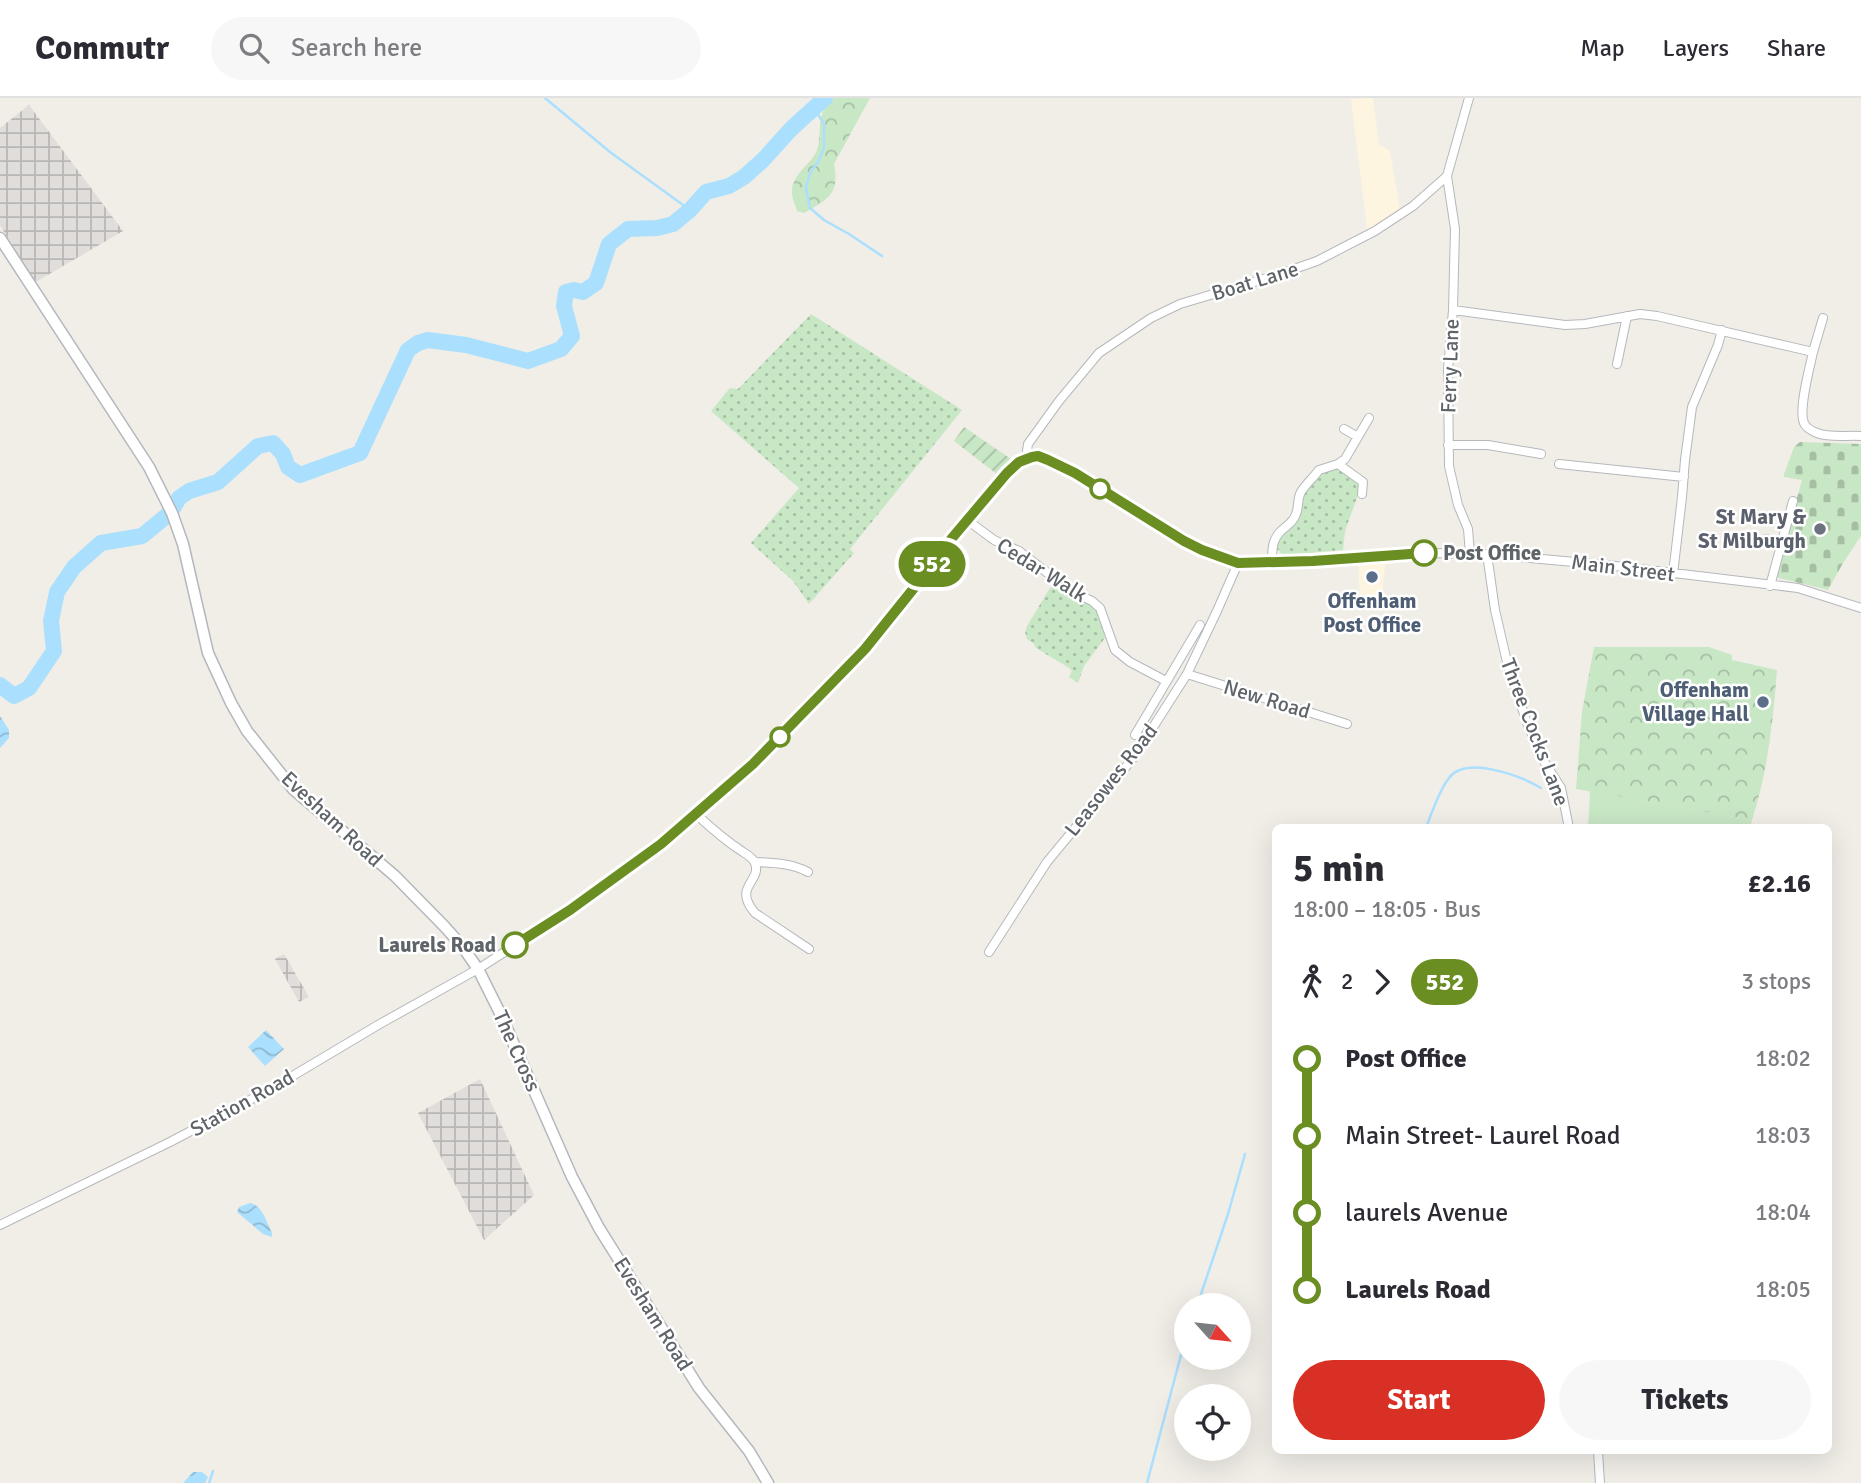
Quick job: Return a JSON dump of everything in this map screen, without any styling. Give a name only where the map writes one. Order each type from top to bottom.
[{"type":"main road","name":"Evesham Road","points":[[0,238],[149,467],[166,500],[183,544],[208,653],[247,731],[293,789],[395,876],[462,946],[478,969]]},
{"type":"main road","name":"The Cross","points":[[478,969],[554,1134]]},
{"type":"main road","name":"Evesham Road","points":[[554,1134],[572,1177],[599,1228],[699,1388],[749,1451],[768,1483]]},
{"type":"street","points":[[1447,176],[1469,98]]},
{"type":"street","name":"Ferry Lane","points":[[1447,176],[1455,229],[1448,370],[1448,445],[1452,482],[1468,529],[1470,554]]},
{"type":"street","name":"Boat Lane","points":[[1032,457],[1027,452],[1028,444],[1099,353],[1151,318],[1180,304],[1295,269],[1333,253],[1375,231],[1413,206],[1447,176]]},
{"type":"street","points":[[1452,310],[1565,325],[1640,314],[1813,352]]},
{"type":"street","points":[[1617,364],[1627,316]]},
{"type":"street","points":[[1823,318],[1804,396],[1804,423],[1818,433],[1861,436]]},
{"type":"street","points":[[1673,574],[1689,425],[1696,396],[1722,330]]},
{"type":"street","points":[[1272,562],[1272,547],[1280,532],[1290,525],[1297,514],[1297,502],[1301,492],[1319,470],[1345,459],[1369,418]]},
{"type":"street","points":[[1344,429],[1357,437]]},
{"type":"street","points":[[1448,445],[1488,445],[1541,454]]},
{"type":"street","name":"Main Street","points":[[1032,457],[1038,456],[1075,473],[1179,538],[1238,563],[1428,553],[1487,554],[1607,565],[1798,588],[1861,608]]},
{"type":"street","points":[[478,969],[570,910],[661,844],[753,764],[851,665],[1013,467],[1032,457]]},
{"type":"street","points":[[1338,464],[1363,482]]},
{"type":"street","points":[[1559,464],[1684,477]]},
{"type":"street","points":[[1363,482],[1371,477]]},
{"type":"street","points":[[1362,494],[1363,482]]},
{"type":"street","points":[[1770,586],[1793,500]]},
{"type":"street","name":"Cedar Walk","points":[[967,520],[994,540],[1019,551],[1071,591],[1100,608],[1115,650],[1130,662],[1166,681]]},
{"type":"street","points":[[1766,539],[1782,543]]},
{"type":"street","name":"Three Cocks Lane","points":[[1487,554],[1495,610],[1507,662],[1527,723],[1545,763],[1561,788],[1568,824]]},
{"type":"street","name":"Leasowes Road","points":[[989,952],[1047,862],[1135,757],[1186,674],[1238,563]]},
{"type":"street","points":[[1135,735],[1199,625]]},
{"type":"street","name":"New Road","points":[[1186,674],[1347,723]]},
{"type":"street","points":[[696,814],[720,837],[755,862],[755,874],[746,895],[755,913],[809,949]]},
{"type":"street","points":[[755,862],[780,863],[808,872]]},
{"type":"street","name":"Station Road","points":[[0,1225],[269,1090],[377,1025],[478,969]]},
{"type":"street","points":[[1598,1454],[1600,1483]]},
{"type":"shaded area","points":[[1373,98],[1379,144],[1390,151],[1401,216],[1368,235],[1351,99]]},
{"type":"shaded area","points":[[29,105],[123,231],[34,283],[0,225],[0,128]]},
{"type":"shaded area","points":[[1386,556],[1381,604],[1360,603],[1358,558]]},
{"type":"shaded area","points":[[284,954],[309,997],[299,1002],[275,959]]},
{"type":"shaded area","points":[[480,1079],[534,1195],[484,1240],[418,1113]]},
{"type":"green space","points":[[832,98],[870,98],[834,164],[833,189],[826,199],[804,213],[797,211],[792,196],[793,186],[799,173],[816,152],[822,116]]},
{"type":"green space","points":[[811,314],[962,410],[850,549],[854,553],[809,604],[793,581],[751,543],[799,488],[711,411],[730,388],[738,389]]},
{"type":"green space","points":[[964,427],[1011,459],[998,475],[954,441]]},
{"type":"green space","points":[[1800,442],[1861,444],[1861,536],[1828,590],[1775,577],[1802,480],[1784,477],[1784,474],[1794,447]]},
{"type":"green space","points":[[1332,469],[1347,475],[1360,486],[1360,495],[1345,531],[1343,550],[1285,555],[1280,553],[1276,550],[1278,540],[1296,522],[1306,490],[1320,473]]},
{"type":"green space","points":[[1056,586],[1089,603],[1098,612],[1105,638],[1084,666],[1078,683],[1069,677],[1072,671],[1069,668],[1036,648],[1027,639],[1025,632],[1050,588]]},
{"type":"green space","points":[[1594,647],[1709,647],[1732,655],[1732,660],[1777,670],[1766,764],[1752,820],[1576,789],[1582,712]]},
{"type":"green space","points":[[1590,791],[1752,820],[1751,824],[1588,824]]},
{"type":"water","points":[[0,716],[9,730],[9,738],[0,748]]},
{"type":"water","points":[[266,1030],[284,1049],[265,1066],[248,1047]]},
{"type":"water","points":[[250,1203],[261,1211],[272,1237],[263,1234],[237,1212],[239,1207]]},
{"type":"water","points":[[193,1472],[202,1472],[208,1477],[205,1483],[183,1483]]},
{"type":"waterway","points":[[545,98],[610,152],[690,210]]},
{"type":"waterway","points":[[0,685],[14,696],[29,688],[54,651],[51,621],[57,592],[74,567],[101,543],[142,536],[171,512],[179,498],[189,491],[218,482],[258,446],[273,443],[283,454],[288,467],[300,475],[360,453],[408,350],[418,343],[428,340],[466,345],[528,361],[561,349],[572,336],[564,306],[566,292],[583,292],[596,283],[609,244],[628,229],[657,228],[673,224],[706,192],[729,186],[744,177],[825,98]]},
{"type":"waterway","points":[[814,108],[824,124],[824,148],[810,173],[806,188],[810,208],[824,220],[882,256]]},
{"type":"waterway","points":[[1428,824],[1442,788],[1457,771],[1468,768],[1494,770],[1508,773],[1541,788]]},
{"type":"waterway","points":[[1201,1293],[1245,1154]]},
{"type":"waterway","points":[[1147,1483],[1177,1370]]},
{"type":"waterway","points":[[209,1483],[213,1471]]},
{"type":"bus line","name":"552","points":[[515,945],[570,910],[661,844],[753,764],[851,665],[936,557],[1007,473],[1025,459],[1038,456],[1062,466],[1184,541],[1238,563],[1424,553]]},
{"type":"place","name":"St Mary & St Milburgh","points":[[1820,529]]},
{"type":"place","name":"Post Office","points":[[1424,553]]},
{"type":"place","name":"Offenham Post Office","points":[[1372,577]]},
{"type":"place","name":"Offenham Village Hall","points":[[1763,702]]},
{"type":"place","name":"Laurels Road","points":[[515,945]]}]
